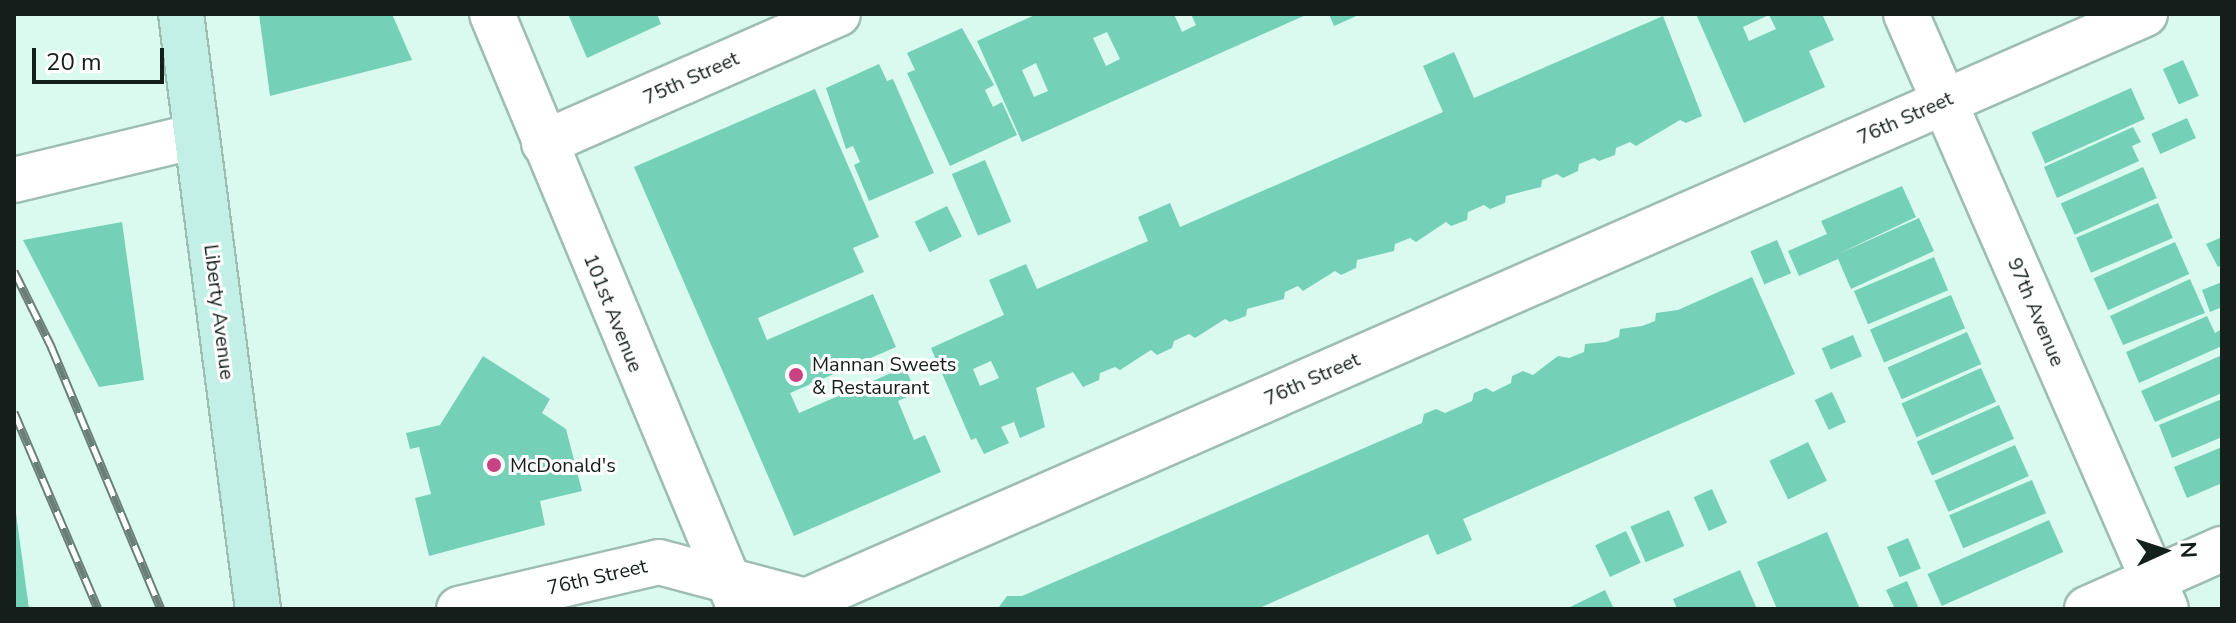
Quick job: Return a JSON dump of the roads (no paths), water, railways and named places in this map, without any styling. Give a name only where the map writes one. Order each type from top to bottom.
[{"type":"street","name":"Liberty Avenue","points":[[181,14],[258,609]]},
{"type":"street","name":"101st Avenue","points":[[492,14],[734,595]]},
{"type":"street","name":"75th Street","points":[[544,143],[838,14]]},
{"type":"street","name":"97th Avenue","points":[[1906,14],[2160,594]]},
{"type":"street","name":"76th Street","points":[[459,609],[659,562],[734,595],[806,601],[2145,14]]},
{"type":"street","points":[[14,180],[196,136]]},
{"type":"street","points":[[2087,609],[2160,594],[2222,549]]},
{"type":"railway","points":[[14,271],[51,346],[161,609]]},
{"type":"railway","points":[[14,412],[98,609]]},
{"type":"place","name":"Mannan Sweets & Restaurant","points":[[796,375]]},
{"type":"place","name":"McDonald's","points":[[494,465]]}]
